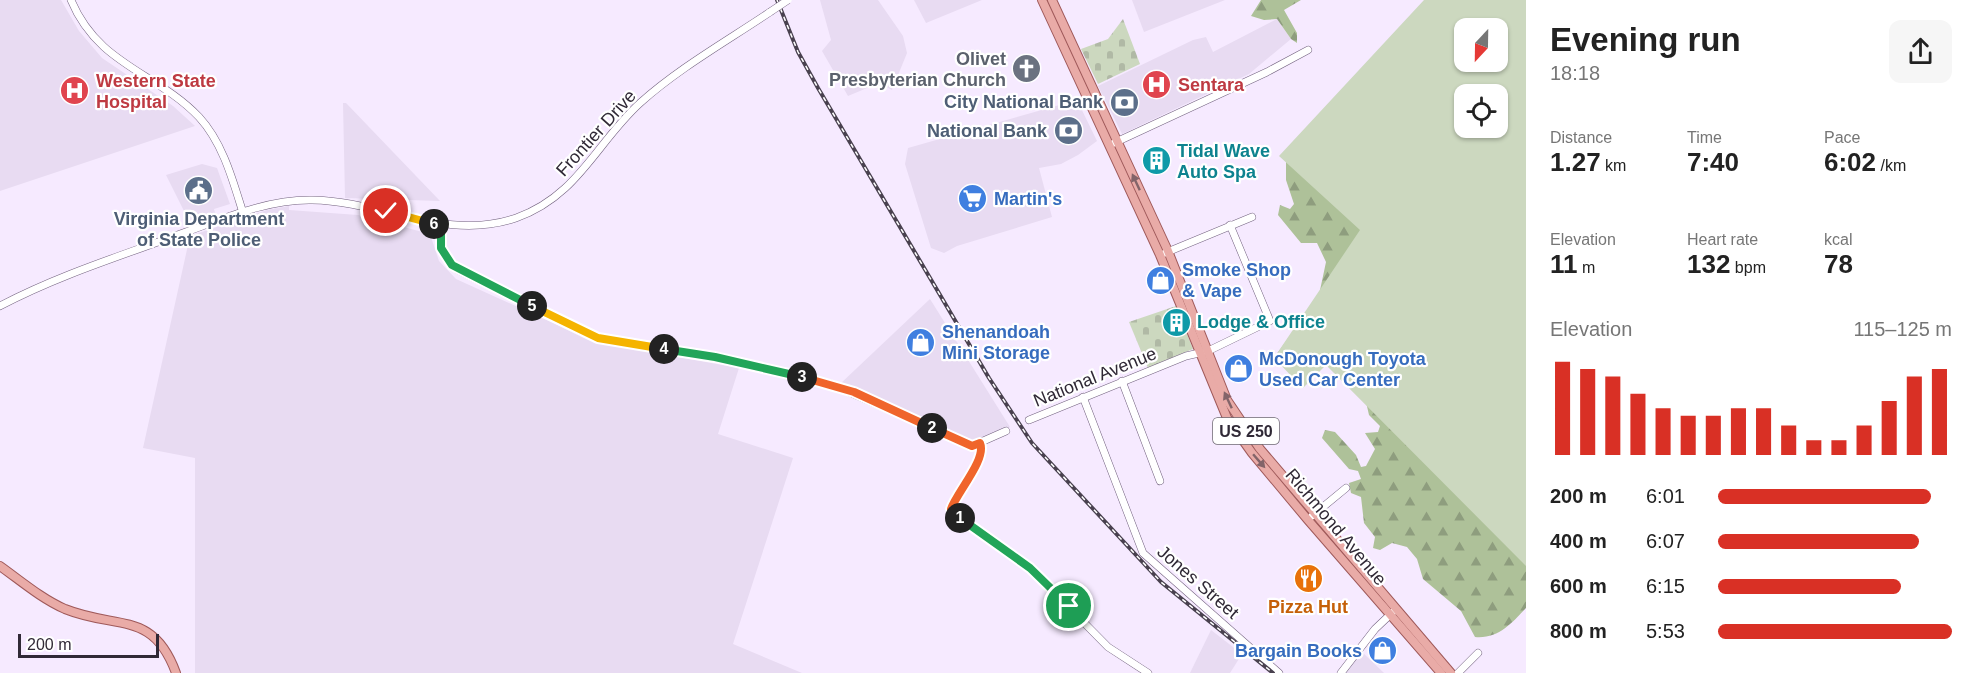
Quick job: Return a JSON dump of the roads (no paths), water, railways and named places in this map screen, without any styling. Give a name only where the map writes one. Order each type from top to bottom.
[{"type":"main road","name":"Richmond Avenue","points":[[1042,0],[1113,143],[1164,253],[1203,351],[1227,400],[1241,423],[1311,517],[1441,673]]},
{"type":"main road","name":"Richmond Avenue","points":[[1052,0],[1113,143]]},
{"type":"main road","points":[[0,566],[60,606],[150,632],[165,647],[176,673]]},
{"type":"main road","name":"Richmond Avenue","points":[[1392,613],[1451,673]]},
{"type":"street","points":[[71,0],[80,19],[104,47],[126,66],[186,106],[206,125],[218,145],[243,213]]},
{"type":"street","name":"Frontier Drive","points":[[441,225],[468,227],[503,222],[524,215],[551,201],[577,179],[617,128],[647,96],[788,0]]},
{"type":"street","points":[[1113,143],[1275,68],[1308,50]]},
{"type":"street","points":[[0,306],[82,269],[243,213],[283,202],[328,201],[358,204],[441,225],[442,250],[458,270],[588,334],[625,344],[715,357],[831,384],[972,446],[1006,431]]},
{"type":"street","points":[[1164,253],[1252,217]]},
{"type":"street","name":"National Avenue","points":[[1029,420],[1122,381],[1203,351],[1270,321],[1230,225]]},
{"type":"street","points":[[1122,381],[1160,481]]},
{"type":"street","name":"Jones Street","points":[[1083,397],[1144,555],[1279,673]]},
{"type":"street","points":[[980,443],[980,458],[951,509],[1030,568],[1108,647],[1148,673]]},
{"type":"street","points":[[1311,517],[1346,488]]},
{"type":"street","points":[[1341,673],[1392,613]]},
{"type":"street","points":[[1458,673],[1478,653]]},
{"type":"railway","points":[[777,0],[798,52],[818,88],[989,378],[1032,443],[1161,582],[1273,673]]},
{"type":"place","name":"Olivet Presbyterian Church","points":[[1027,69]]},
{"type":"place","name":"Sentara","points":[[1157,85]]},
{"type":"place","name":"Western State Hospital","points":[[75,91]]},
{"type":"place","name":"City National Bank","points":[[1124,102]]},
{"type":"place","name":"National Bank","points":[[1068,131]]},
{"type":"place","name":"Tidal Wave Auto Spa","points":[[1156,161]]},
{"type":"place","name":"Virginia Department of State Police","points":[[199,190]]},
{"type":"place","name":"Martin's","points":[[973,199]]},
{"type":"place","name":"Smoke Shop & Vape","points":[[1161,280]]},
{"type":"place","name":"Lodge & Office","points":[[1176,322]]},
{"type":"place","name":"Shenandoah Mini Storage","points":[[921,342]]},
{"type":"place","name":"McDonough Toyota Used Car Center","points":[[1238,369]]},
{"type":"place","name":"Pizza Hut","points":[[1308,578]]},
{"type":"place","name":"Bargain Books","points":[[1383,651]]}]
